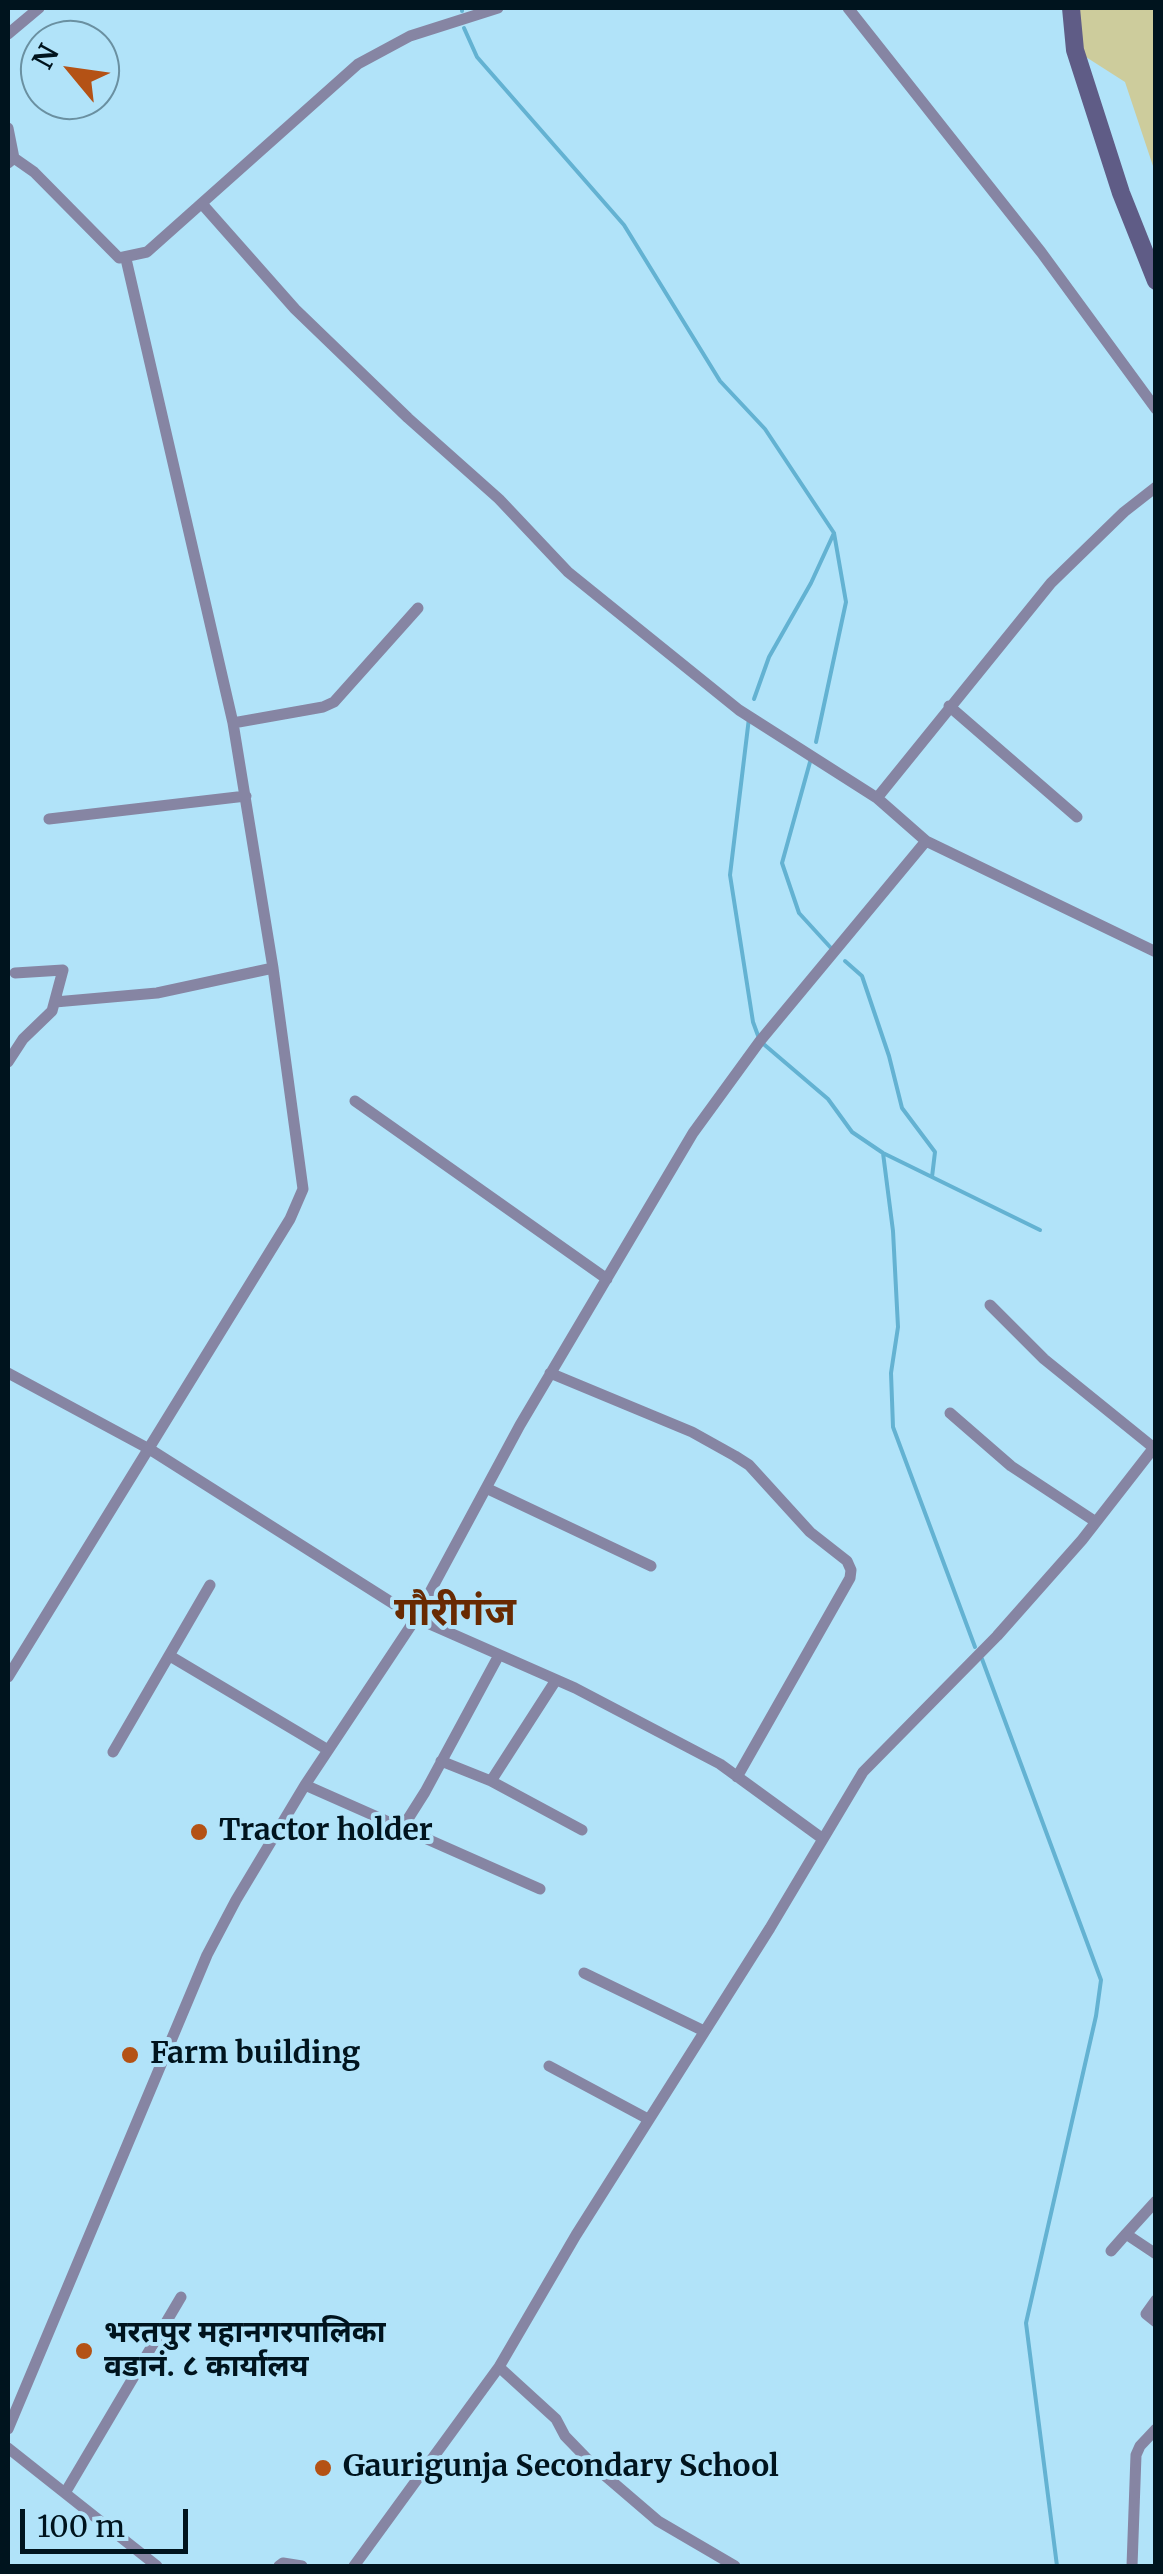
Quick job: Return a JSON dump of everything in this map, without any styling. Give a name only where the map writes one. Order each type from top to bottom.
[{"type":"main road","points":[[1071,8],[1076,50],[1121,193],[1156,280]]},
{"type":"street","points":[[8,34],[39,8]]},
{"type":"street","points":[[8,128],[11,160],[52,188],[110,252],[126,259],[161,243],[336,82],[380,50],[410,36],[498,8]]},
{"type":"street","points":[[848,8],[1041,252],[1156,409]]},
{"type":"street","points":[[203,205],[295,309],[408,418],[499,498],[568,572],[739,710],[877,798],[926,841],[1156,952]]},
{"type":"street","points":[[8,1678],[290,1219],[303,1190],[232,722],[126,259]]},
{"type":"street","points":[[877,798],[1051,584],[1124,512],[1156,487]]},
{"type":"street","points":[[232,722],[334,702],[418,608]]},
{"type":"street","points":[[949,706],[1077,817]]},
{"type":"street","points":[[49,819],[246,796]]},
{"type":"street","points":[[8,2429],[208,1956],[236,1900],[305,1785],[416,1618],[550,1373],[712,1104],[926,841]]},
{"type":"street","points":[[54,1002],[157,993],[272,968]]},
{"type":"street","points":[[8,1062],[23,1039],[52,1012],[64,970],[15,973]]},
{"type":"street","points":[[355,1101],[607,1278]]},
{"type":"street","points":[[354,2566],[499,2367],[863,1772],[997,1636],[1096,1522],[1154,1446],[1044,1359],[990,1306]]},
{"type":"street","points":[[8,1373],[150,1450],[416,1618],[556,1680],[720,1764],[823,1840]]},
{"type":"street","points":[[550,1373],[676,1425],[735,1456],[851,1570],[737,1777]]},
{"type":"street","points":[[950,1413],[1011,1466],[1096,1522]]},
{"type":"street","points":[[486,1488],[650,1566]]},
{"type":"street","points":[[113,1752],[210,1585]]},
{"type":"street","points":[[396,1826],[406,1822],[499,1655]]},
{"type":"street","points":[[170,1656],[328,1750]]},
{"type":"street","points":[[492,1782],[556,1680]]},
{"type":"street","points":[[441,1761],[492,1782],[582,1830]]},
{"type":"street","points":[[305,1785],[540,1890]]},
{"type":"street","points":[[584,1973],[704,2031]]},
{"type":"street","points":[[549,2066],[648,2119]]},
{"type":"street","points":[[1111,2251],[1156,2202]]},
{"type":"street","points":[[1126,2234],[1156,2254]]},
{"type":"street","points":[[64,2493],[181,2298]]},
{"type":"street","points":[[1156,2300],[1146,2314],[1156,2322]]},
{"type":"street","points":[[499,2367],[556,2419],[565,2436],[608,2478],[658,2520],[735,2566]]},
{"type":"street","points":[[1132,2566],[1136,2455],[1156,2429]]},
{"type":"street","points":[[8,2448],[156,2566]]},
{"type":"street","points":[[279,2566],[284,2562],[302,2566]]},
{"type":"green space","points":[[1071,8],[1155,8],[1155,172],[1125,82],[1075,50]]},
{"type":"waterway","points":[[464,28],[477,57],[624,225],[720,381],[765,429],[834,533],[846,602],[816,742]]},
{"type":"waterway","points":[[754,699],[769,657],[834,533]]},
{"type":"waterway","points":[[749,718],[730,875],[753,1022],[760,1041],[828,1099],[852,1132],[883,1153],[1040,1230]]},
{"type":"waterway","points":[[810,762],[782,863],[799,913],[831,948]]},
{"type":"waterway","points":[[845,961],[862,976],[902,1108],[935,1152],[932,1177]]},
{"type":"waterway","points":[[883,1153],[893,1231],[898,1327],[891,1373],[893,1427],[975,1647]]},
{"type":"waterway","points":[[982,1659],[1101,1980],[1026,2323],[1057,2566]]},
{"type":"place","name":"Tractor holder","points":[[199,1832]]},
{"type":"place","name":"Farm building","points":[[130,2055]]},
{"type":"place","name":"भरतपुर महानगरपालिका वडानं. ८ कार्यालय","points":[[84,2351]]},
{"type":"place","name":"Gaurigunja Secondary School","points":[[323,2468]]},
{"type":"district","name":"गौरीगंज","points":[[455,1614]]}]
